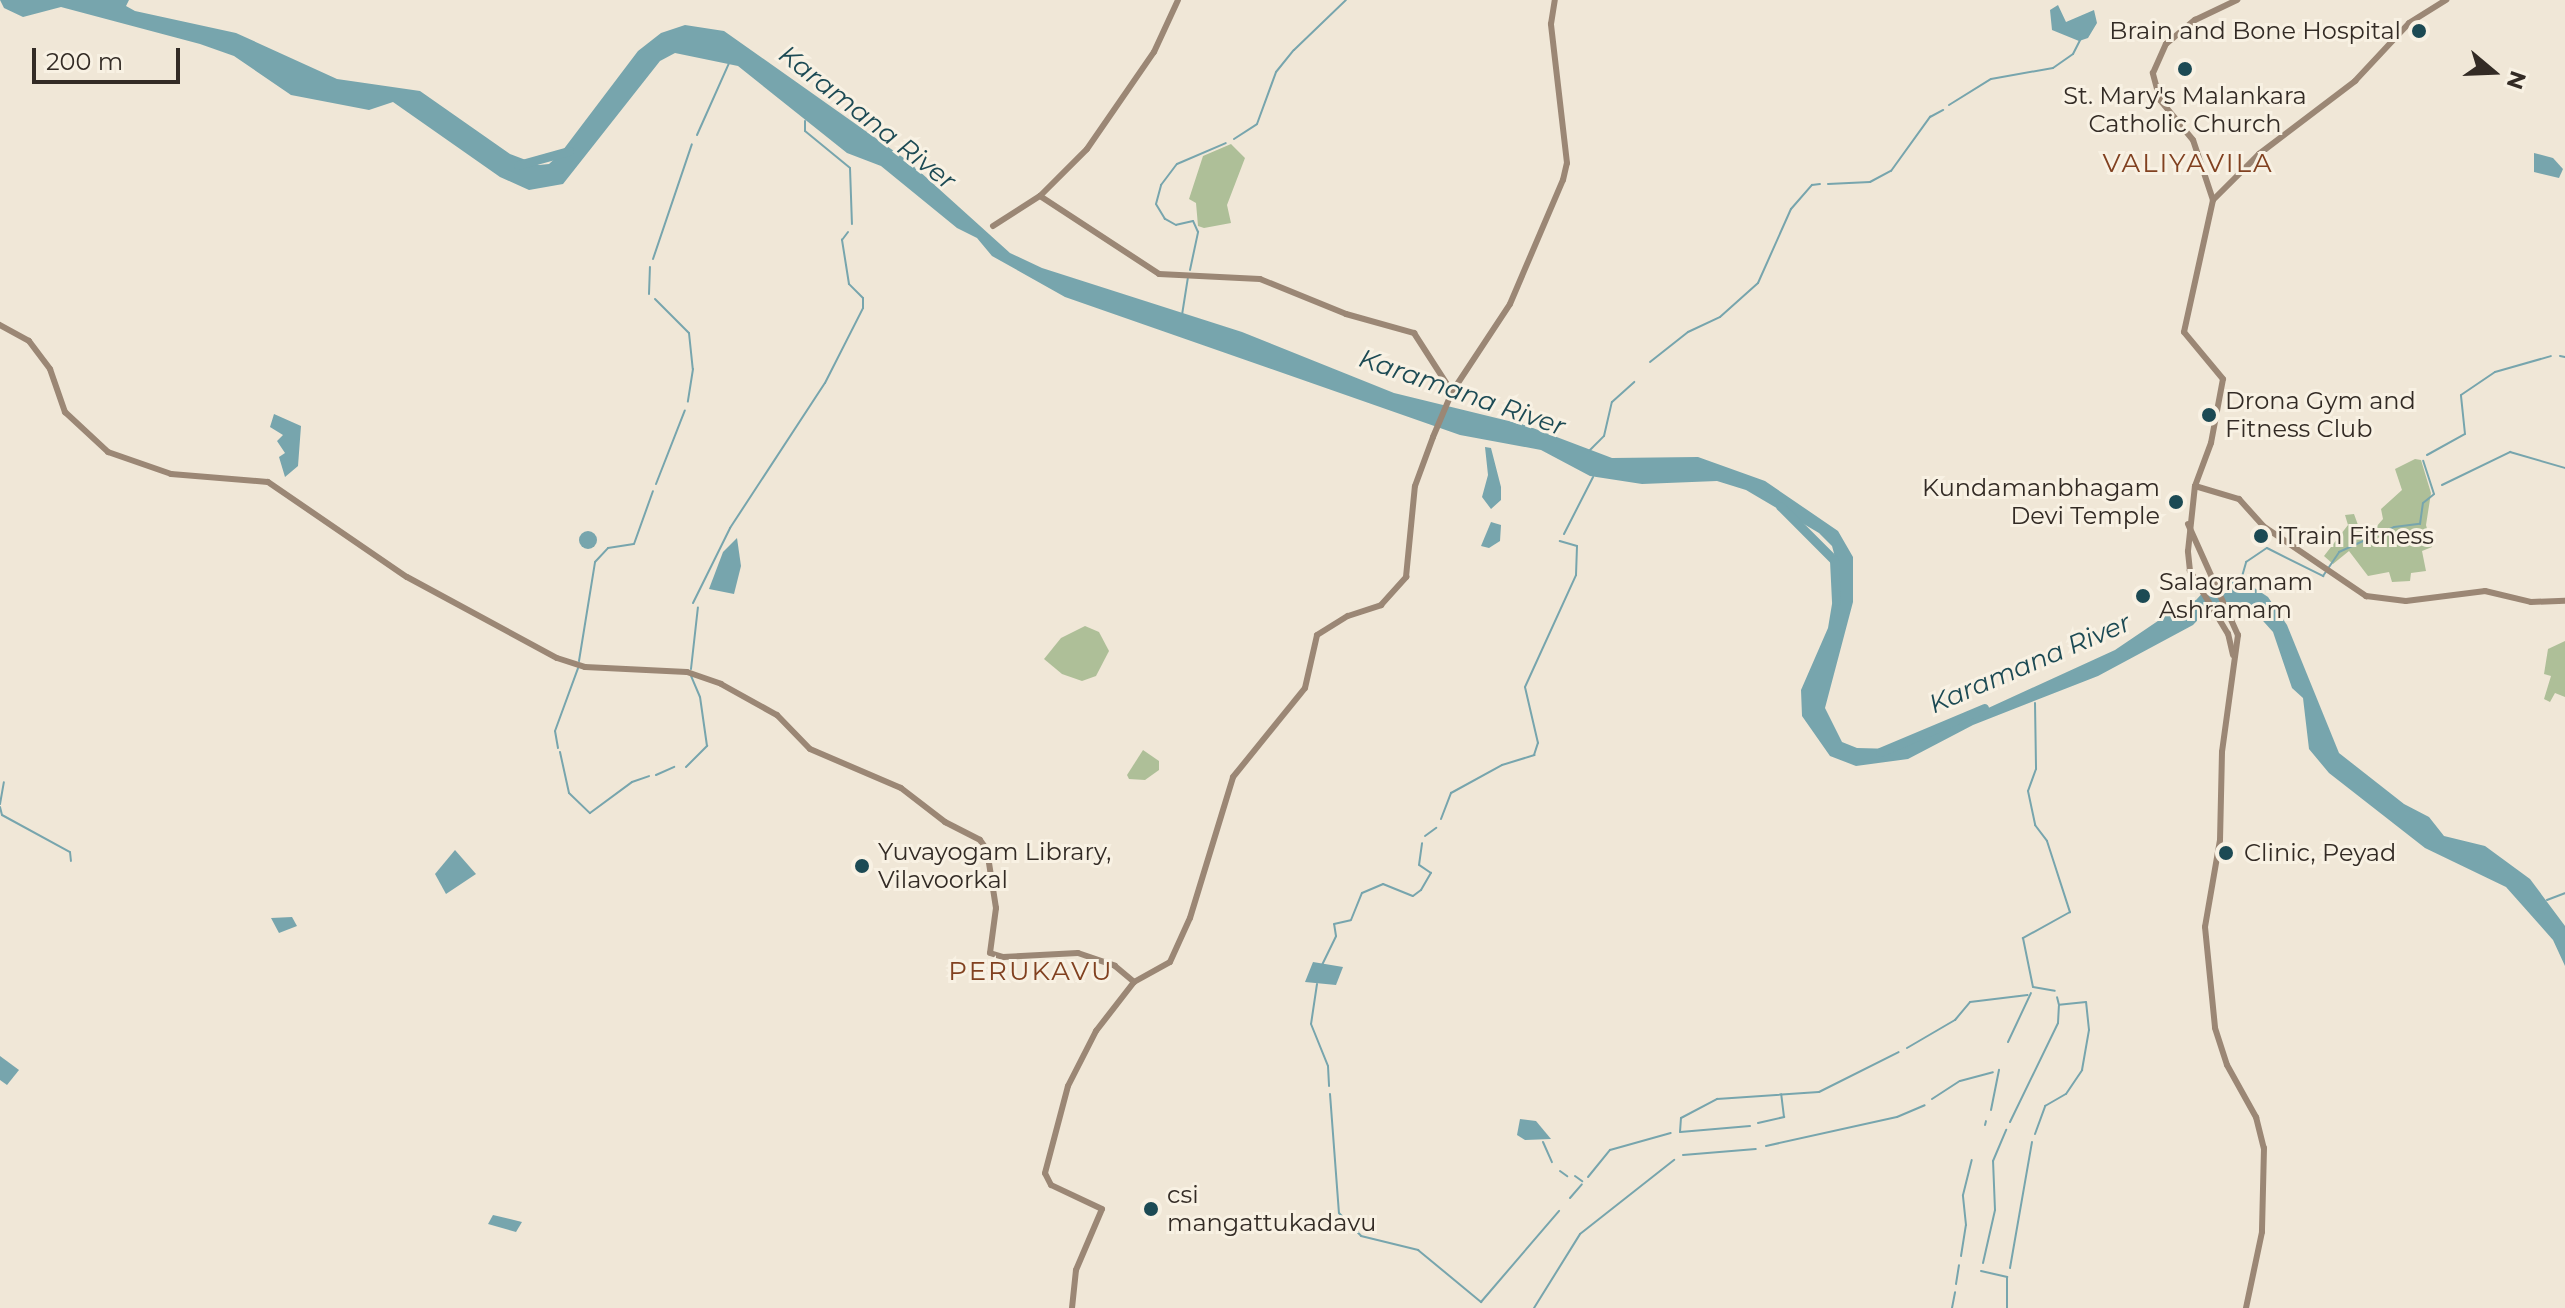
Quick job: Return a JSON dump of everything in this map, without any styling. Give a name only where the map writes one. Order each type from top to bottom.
[{"type":"main road","points":[[993,226],[1040,196],[1087,149],[1154,52],[1178,0]]},
{"type":"main road","points":[[1072,1308],[1076,1270],[1102,1209],[1051,1185],[1045,1173],[1068,1086],[1096,1031],[1134,982],[1170,962],[1190,918],[1233,777],[1305,688],[1317,635],[1348,616],[1381,605],[1406,577],[1415,486],[1433,437],[1452,392],[1510,304],[1563,180],[1567,163],[1551,24],[1555,0]]},
{"type":"main road","points":[[2234,658],[2218,614],[2190,571],[2188,524],[2195,486],[2211,443],[2223,379],[2187,339],[2184,325],[2213,200],[2193,140],[2160,100],[2154,66],[2166,44],[2195,20],[2237,0]]},
{"type":"main road","points":[[2213,200],[2259,154],[2355,81],[2409,23],[2446,0]]},
{"type":"main road","points":[[1040,196],[1159,274],[1260,279],[1346,314],[1414,333],[1452,392]]},
{"type":"main road","points":[[0,325],[29,341],[50,369],[65,412],[108,452],[171,474],[268,482],[407,577],[557,658],[585,667],[692,673],[761,705],[810,749],[901,788],[945,822],[980,840],[987,850],[997,915],[990,953],[1003,957],[1078,953],[1115,966],[1134,982]]},
{"type":"main road","points":[[2195,486],[2239,499],[2263,526],[2328,567],[2363,594],[2389,601],[2485,591],[2531,602],[2565,601]]},
{"type":"main road","points":[[2188,524],[2195,548],[2237,625],[2222,752],[2220,840],[2205,927],[2215,1028],[2227,1065],[2256,1117],[2264,1148],[2263,1219],[2246,1308]]},
{"type":"green space","points":[[1231,144],[1245,158],[1227,205],[1231,223],[1204,228],[1198,226],[1196,203],[1189,199],[1203,156]]},
{"type":"green space","points":[[2415,459],[2421,460],[2431,493],[2426,525],[2432,547],[2422,551],[2426,571],[2411,573],[2410,581],[2392,582],[2389,572],[2368,576],[2349,551],[2333,564],[2324,556],[2348,525],[2345,515],[2354,514],[2362,536],[2370,534],[2383,519],[2381,509],[2402,490],[2395,469]]},
{"type":"green space","points":[[1085,626],[1099,632],[1109,651],[1096,676],[1082,681],[1062,674],[1044,659],[1061,638]]},
{"type":"green space","points":[[2565,641],[2565,697],[2555,693],[2550,702],[2544,699],[2551,676],[2544,674],[2548,649]]},
{"type":"green space","points":[[1143,750],[1159,761],[1159,770],[1145,780],[1129,779],[1127,775]]},
{"type":"water","points":[[0,0],[129,0],[126,6],[135,11],[236,33],[337,79],[420,91],[510,154],[539,165],[549,164],[560,154],[638,51],[661,33],[685,25],[724,31],[908,161],[1010,253],[1042,268],[1242,332],[1394,393],[1525,425],[1612,458],[1698,457],[1765,481],[1838,531],[1853,557],[1853,602],[1825,708],[1842,742],[1857,748],[1895,749],[1912,743],[2115,650],[2180,606],[2196,600],[2208,587],[2241,579],[2268,597],[2287,625],[2339,753],[2404,804],[2429,817],[2444,836],[2485,846],[2530,879],[2565,926],[2565,966],[2553,940],[2506,887],[2425,848],[2329,773],[2309,749],[2303,698],[2292,688],[2273,632],[2246,602],[2213,604],[2193,625],[2098,676],[1973,725],[1908,759],[1856,766],[1830,756],[1802,716],[1801,690],[1828,628],[1838,568],[1832,546],[1819,533],[1746,490],[1717,481],[1642,484],[1590,476],[1541,450],[1460,435],[1065,297],[992,256],[977,238],[957,228],[881,166],[847,153],[738,66],[675,53],[660,61],[563,184],[529,190],[500,177],[393,102],[369,110],[291,95],[234,56],[200,44],[61,7],[23,17],[4,8]]},
{"type":"water","points":[[2058,5],[2066,22],[2094,10],[2097,23],[2088,38],[2079,41],[2052,30],[2050,10]]},
{"type":"water","points":[[2534,153],[2553,158],[2563,169],[2559,178],[2534,172]]},
{"type":"water","points":[[274,414],[301,426],[298,466],[285,477],[279,457],[285,453],[277,441],[283,435],[270,427]]},
{"type":"water","points":[[1485,447],[1491,448],[1501,487],[1501,500],[1491,509],[1482,497],[1488,475]]},
{"type":"water","points":[[1491,522],[1501,525],[1500,541],[1489,548],[1481,546]]},
{"type":"water","points":[[588,531],[597,540],[588,549],[579,540]]},
{"type":"water","points":[[737,538],[741,566],[734,594],[709,589],[723,552]]},
{"type":"water","points":[[455,850],[476,874],[446,894],[435,874]]},
{"type":"water","points":[[292,917],[297,926],[279,933],[271,918]]},
{"type":"water","points":[[1313,962],[1343,967],[1336,985],[1305,982]]},
{"type":"water","points":[[0,1056],[19,1070],[7,1085],[0,1080]]},
{"type":"water","points":[[1520,1119],[1536,1121],[1551,1139],[1525,1140],[1517,1135]]},
{"type":"water","points":[[493,1215],[522,1222],[516,1232],[488,1224]]},
{"type":"waterway","points":[[1234,139],[1257,124],[1276,72],[1294,50],[1346,0]]},
{"type":"waterway","points":[[1949,105],[1991,79],[2053,68],[2073,54],[2080,40]]},
{"type":"waterway","points":[[697,135],[729,63]]},
{"type":"waterway","points":[[1828,184],[1870,182],[1891,171],[1930,117],[1943,110]]},
{"type":"waterway","points":[[805,121],[805,131],[850,168],[852,224]]},
{"type":"waterway","points":[[1190,270],[1198,232],[1193,221],[1176,225],[1165,219],[1156,204],[1161,185],[1177,164],[1226,143]]},
{"type":"waterway","points":[[653,259],[692,144]]},
{"type":"waterway","name":"Karamana River","points":[[518,165],[569,151]]},
{"type":"waterway","points":[[1650,362],[1688,332],[1720,317],[1758,283],[1791,209],[1812,185],[1820,184]]},
{"type":"waterway","points":[[693,603],[730,528],[825,383],[863,308],[863,298],[849,284],[842,240],[848,232]]},
{"type":"waterway","points":[[649,294],[650,267]]},
{"type":"waterway","points":[[1182,315],[1188,278]]},
{"type":"waterway","points":[[655,299],[689,333],[693,369],[688,402]]},
{"type":"waterway","points":[[2427,455],[2465,434],[2461,395],[2495,372],[2551,356]]},
{"type":"waterway","points":[[2560,356],[2565,357]]},
{"type":"waterway","points":[[1589,451],[1604,436],[1612,402],[1634,382]]},
{"type":"waterway","points":[[656,484],[685,410]]},
{"type":"waterway","points":[[2442,485],[2510,452],[2565,468]]},
{"type":"waterway","points":[[2241,580],[2246,562],[2267,548],[2323,576],[2339,552],[2394,527],[2420,524],[2423,503],[2434,494],[2423,461]]},
{"type":"waterway","points":[[1564,534],[1593,477]]},
{"type":"waterway","points":[[579,661],[595,562],[608,548],[634,544],[653,491]]},
{"type":"waterway","name":"Karamana River","points":[[1780,506],[1834,560],[1836,601]]},
{"type":"waterway","points":[[1441,819],[1451,793],[1502,765],[1534,755],[1538,743],[1525,687],[1576,575],[1577,546],[1560,541]]},
{"type":"waterway","points":[[691,669],[698,607]]},
{"type":"waterway","points":[[558,748],[555,731],[578,668]]},
{"type":"waterway","points":[[686,767],[707,746],[700,697],[691,676]]},
{"type":"waterway","points":[[2035,703],[2036,769],[2028,791],[2035,825],[2047,841],[2070,912],[2023,938],[2033,987],[2055,991]]},
{"type":"waterway","name":"Karamana River","points":[[1880,752],[1984,708]]},
{"type":"waterway","points":[[560,752],[569,793],[590,813],[632,782],[649,776]]},
{"type":"waterway","points":[[656,775],[674,767]]},
{"type":"waterway","points":[[0,804],[4,782]]},
{"type":"waterway","points":[[0,807],[2,815],[70,852],[71,861]]},
{"type":"waterway","points":[[1425,836],[1436,828]]},
{"type":"waterway","points":[[1322,965],[1336,936],[1334,924],[1351,920],[1362,893],[1383,884],[1413,896],[1421,890],[1431,873],[1419,865],[1422,843]]},
{"type":"waterway","points":[[2547,900],[2565,893]]},
{"type":"waterway","points":[[1317,984],[1311,1024],[1328,1066],[1329,1086]]},
{"type":"waterway","points":[[2008,1042],[2031,993]]},
{"type":"waterway","points":[[1907,1048],[1955,1020],[1970,1002],[2028,995]]},
{"type":"waterway","points":[[2035,1134],[2045,1106],[2066,1094],[2082,1070],[2089,1030],[2086,1002],[2059,1005],[2057,997]]},
{"type":"waterway","points":[[2010,1122],[2058,1023],[2059,1006]]},
{"type":"waterway","points":[[1750,1126],[1680,1132],[1681,1118],[1717,1099],[1819,1092],[1899,1052]]},
{"type":"waterway","points":[[1991,1110],[1999,1070]]},
{"type":"waterway","points":[[1932,1099],[1960,1081],[1993,1072]]},
{"type":"waterway","points":[[1330,1094],[1339,1213],[1361,1236],[1418,1250],[1481,1302],[1559,1211]]},
{"type":"waterway","points":[[1758,1123],[1784,1117],[1781,1094]]},
{"type":"waterway","points":[[1766,1146],[1897,1117],[1925,1105]]},
{"type":"waterway","points":[[1985,1125],[1986,1121]]},
{"type":"waterway","points":[[1983,1263],[1995,1210],[1993,1161],[2006,1130]]},
{"type":"waterway","points":[[1588,1177],[1610,1150],[1671,1133]]},
{"type":"waterway","points":[[1543,1142],[1552,1162]]},
{"type":"waterway","points":[[2010,1268],[2032,1142]]},
{"type":"waterway","points":[[1683,1155],[1756,1149]]},
{"type":"waterway","points":[[1534,1308],[1580,1234],[1674,1160]]},
{"type":"waterway","points":[[1961,1256],[1966,1225],[1963,1195],[1972,1160]]},
{"type":"waterway","points":[[1560,1171],[1567,1176]]},
{"type":"waterway","points":[[1575,1176],[1582,1181]]},
{"type":"waterway","points":[[1570,1198],[1582,1184]]},
{"type":"waterway","points":[[1956,1284],[1959,1265]]},
{"type":"waterway","points":[[1981,1271],[2007,1277],[2007,1308]]},
{"type":"waterway","points":[[1952,1308],[1955,1292]]},
{"type":"place","name":"Brain and Bone Hospital","points":[[2419,31]]},
{"type":"place","name":"St. Mary's Malankara Catholic Church","points":[[2185,69]]},
{"type":"place","name":"Drona Gym and Fitness Club","points":[[2209,415]]},
{"type":"place","name":"Kundamanbhagam Devi Temple","points":[[2176,502]]},
{"type":"place","name":"iTrain Fitness","points":[[2261,536]]},
{"type":"place","name":"Salagramam Ashramam","points":[[2143,596]]},
{"type":"place","name":"Clinic, Peyad","points":[[2226,853]]},
{"type":"place","name":"Yuvayogam Library, Vilavoorkal","points":[[862,866]]},
{"type":"place","name":"csi mangattukadavu","points":[[1151,1209]]},
{"type":"district","name":"VALIYAVILA","points":[[2188,164]]},
{"type":"district","name":"PERUKAVU","points":[[1031,972]]}]
